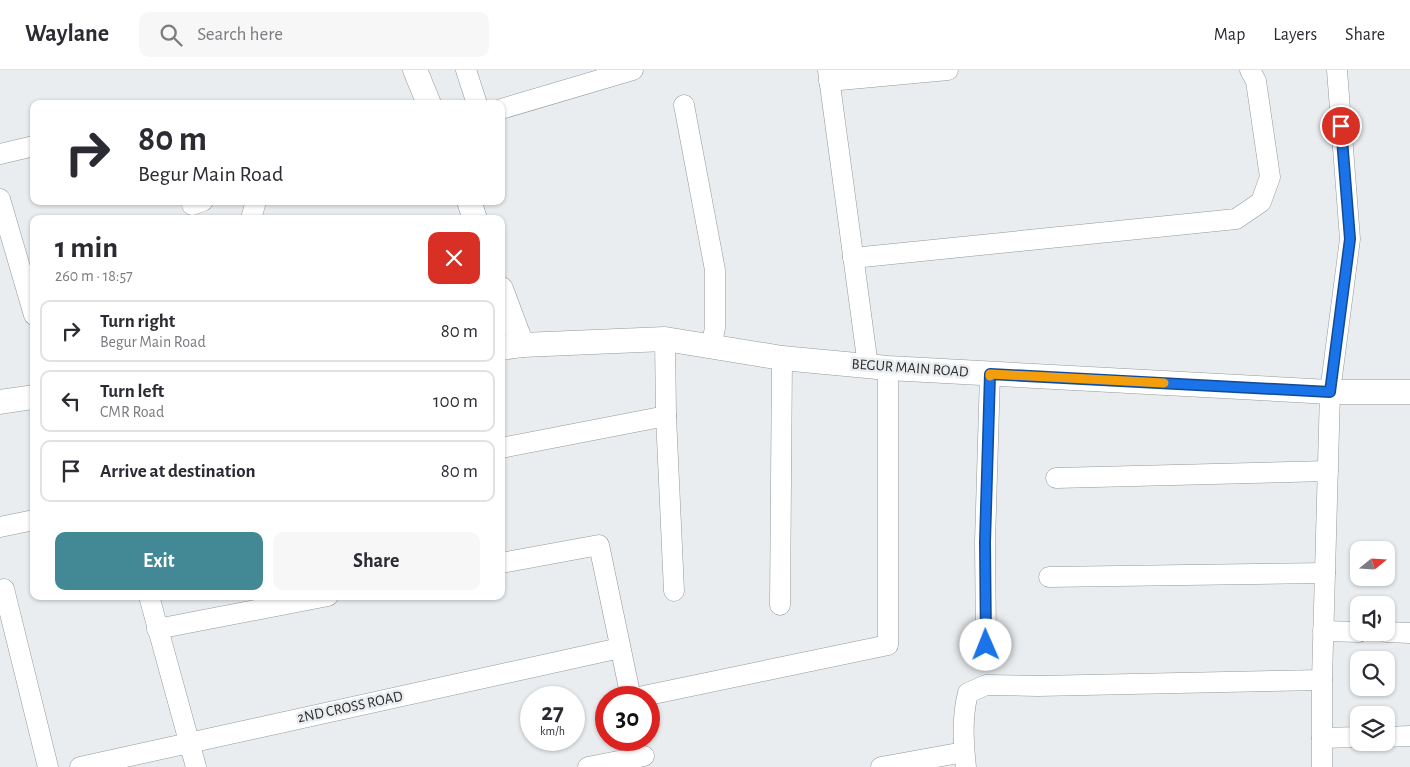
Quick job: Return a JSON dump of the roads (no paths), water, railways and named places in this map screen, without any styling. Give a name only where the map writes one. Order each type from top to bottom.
[{"type":"street","points":[[415,70],[427,100]]},
{"type":"street","points":[[466,70],[476,100]]},
{"type":"street","points":[[505,108],[634,70]]},
{"type":"street","points":[[660,692],[888,645],[878,367],[853,258],[829,75],[948,70]]},
{"type":"street","points":[[853,258],[1236,218],[1261,202],[1270,177],[1256,81],[1250,70]]},
{"type":"street","points":[[1322,767],[1323,631],[1330,392],[1350,239],[1337,70]]},
{"type":"street","points":[[684,105],[715,270],[715,328],[711,347]]},
{"type":"street","points":[[0,154],[30,147]]},
{"type":"street","points":[[0,199],[30,291]]},
{"type":"street","points":[[505,312],[511,346]]},
{"type":"street","points":[[665,339],[666,416],[674,592]]},
{"type":"street","name":"BEGUR MAIN ROAD","points":[[511,346],[665,339],[782,358],[878,367],[1330,392],[1410,392]]},
{"type":"street","points":[[780,605],[782,358]]},
{"type":"street","points":[[986,645],[985,542],[990,374]]},
{"type":"street","points":[[0,402],[30,397]]},
{"type":"street","points":[[505,447],[666,416]]},
{"type":"street","points":[[1056,478],[1328,471]]},
{"type":"street","points":[[0,527],[30,521]]},
{"type":"street","points":[[505,562],[599,545],[629,686]]},
{"type":"street","points":[[1048,577],[1325,573]]},
{"type":"street","points":[[4,590],[48,767]]},
{"type":"street","points":[[150,600],[196,767]]},
{"type":"street","points":[[157,629],[307,600]]},
{"type":"street","points":[[1323,631],[1350,632]]},
{"type":"street","points":[[1395,632],[1410,633]]},
{"type":"street","name":"2ND CROSS ROAD","points":[[80,767],[620,648]]},
{"type":"street","points":[[881,767],[965,759],[965,703],[968,693],[986,685],[1048,686],[1322,680]]},
{"type":"street","points":[[1395,737],[1410,736]]},
{"type":"street","points":[[1322,738],[1350,737]]},
{"type":"street","points":[[588,767],[643,754]]}]
